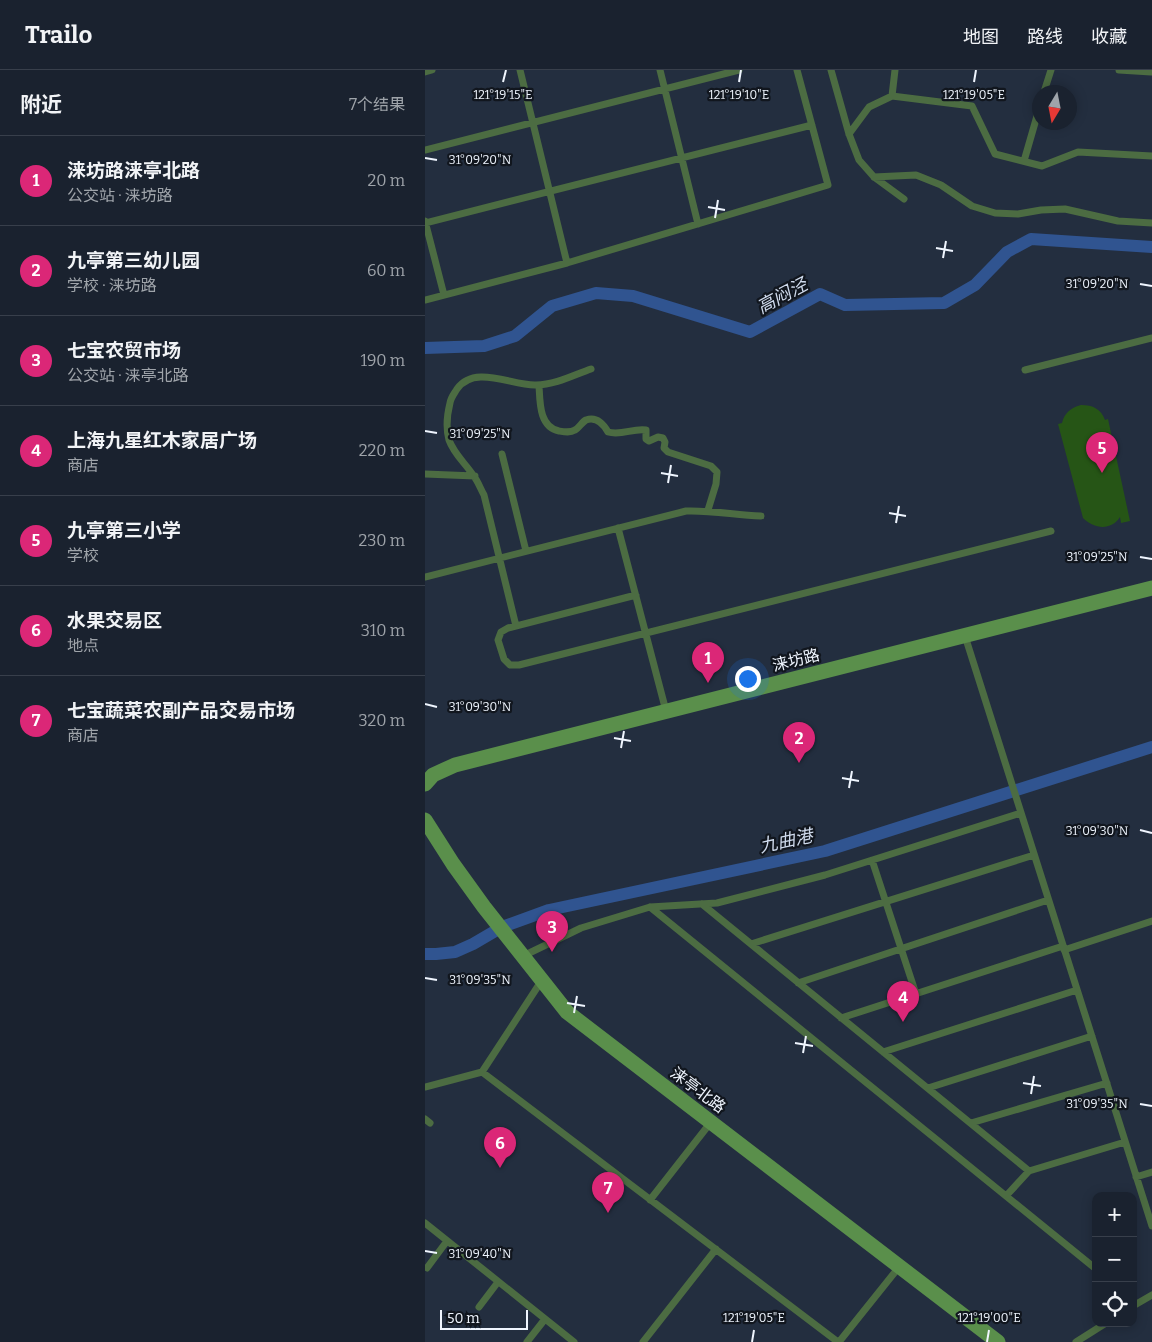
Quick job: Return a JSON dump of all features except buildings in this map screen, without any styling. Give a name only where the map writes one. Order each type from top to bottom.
[{"type":"street","name":"涞坊路","points":[[425,784],[433,775],[455,765],[1152,588]]},
{"type":"street","name":"涞亭北路","points":[[425,820],[453,864],[484,907],[567,1012],[998,1342]]},
{"type":"lane","points":[[425,72],[432,70]]},
{"type":"lane","points":[[520,70],[567,263]]},
{"type":"lane","points":[[660,70],[698,224]]},
{"type":"lane","points":[[425,150],[739,70]]},
{"type":"lane","points":[[425,300],[567,263],[828,185],[797,70]]},
{"type":"lane","points":[[831,70],[849,134],[859,160],[874,177],[904,199]]},
{"type":"lane","points":[[892,96],[895,70]]},
{"type":"lane","points":[[1046,85],[1051,70]]},
{"type":"lane","points":[[1119,70],[1151,73]]},
{"type":"lane","points":[[849,134],[869,107],[892,96],[972,106],[995,154],[1042,166],[1078,152],[1152,156]]},
{"type":"lane","points":[[444,295],[425,223],[812,125]]},
{"type":"lane","points":[[1023,161],[1033,130]]},
{"type":"lane","points":[[874,177],[916,175],[941,185],[971,206],[995,213],[1018,214],[1041,210],[1065,209],[1118,221],[1152,223]]},
{"type":"lane","points":[[1025,370],[1152,338]]},
{"type":"lane","points":[[516,626],[483,495],[475,476],[453,450],[449,438],[447,415],[450,399],[461,384],[477,378],[494,378],[539,385],[591,369]]},
{"type":"lane","points":[[539,385],[542,415],[547,425],[556,430],[574,431],[586,420],[599,421],[604,424],[608,432],[615,434],[641,429],[646,430],[646,439],[649,441],[658,437],[663,438],[665,442],[664,448],[668,452],[711,466],[717,472],[716,484],[708,510]]},
{"type":"lane","points":[[502,454],[526,551]]},
{"type":"lane","points":[[425,474],[475,476]]},
{"type":"lane","points":[[425,577],[686,511],[708,510],[761,516]]},
{"type":"lane","points":[[619,528],[666,711]]},
{"type":"lane","points":[[636,595],[516,626],[501,632],[498,640],[504,659],[510,665],[519,665],[1051,532]]},
{"type":"lane","points":[[965,636],[1152,1226]]},
{"type":"lane","points":[[518,950],[581,928],[650,908],[717,903],[825,874],[1020,811]]},
{"type":"lane","points":[[751,944],[1034,855]]},
{"type":"lane","points":[[872,860],[916,994]]},
{"type":"lane","points":[[798,983],[1049,900]]},
{"type":"lane","points":[[702,904],[1029,1171]]},
{"type":"lane","points":[[650,908],[1092,1266]]},
{"type":"lane","points":[[841,1018],[1152,921]]},
{"type":"lane","points":[[425,1087],[482,1072],[542,980]]},
{"type":"lane","points":[[883,1052],[1077,990]]},
{"type":"lane","points":[[927,1088],[1092,1036]]},
{"type":"lane","points":[[482,1072],[839,1342],[899,1266]]},
{"type":"lane","points":[[971,1123],[1107,1083]]},
{"type":"lane","points":[[650,1200],[711,1122]]},
{"type":"lane","points":[[1006,1196],[1029,1171],[1125,1142]]},
{"type":"lane","points":[[1137,1177],[1152,1172]]},
{"type":"lane","points":[[425,1223],[574,1342]]},
{"type":"lane","points":[[427,1268],[447,1241]]},
{"type":"lane","points":[[643,1342],[716,1250]]},
{"type":"lane","points":[[479,1307],[498,1282]]},
{"type":"lane","points":[[1137,1302],[1152,1294]]},
{"type":"lane","points":[[527,1342],[545,1319]]},
{"type":"lane","points":[[1076,1342],[1100,1327]]},
{"type":"green space","points":[[1081,405],[1096,408],[1105,420],[1108,419],[1130,521],[1121,523],[1120,517],[1112,525],[1102,527],[1087,522],[1083,518],[1058,424],[1062,423],[1069,411]]},
{"type":"waterway","name":"高闷泾","points":[[425,348],[484,346],[515,336],[552,306],[596,293],[633,296],[750,332],[820,294],[845,305],[944,303],[975,285],[1007,252],[1031,239],[1152,247]]},
{"type":"waterway","name":"九曲港","points":[[425,954],[455,952],[502,927],[549,910],[825,851],[1152,747]]},
{"type":"place","name":"九亭第三小学","points":[[1102,473]]},
{"type":"place","name":"涞坊路涞亭北路","points":[[708,683]]},
{"type":"place","name":"九亭第三幼儿园","points":[[799,763]]},
{"type":"place","name":"七宝农贸市场","points":[[552,952]]},
{"type":"place","name":"上海九星红木家居广场","points":[[903,1022]]},
{"type":"place","name":"水果交易区","points":[[500,1168]]},
{"type":"place","name":"七宝蔬菜农副产品交易市场","points":[[608,1213]]}]
